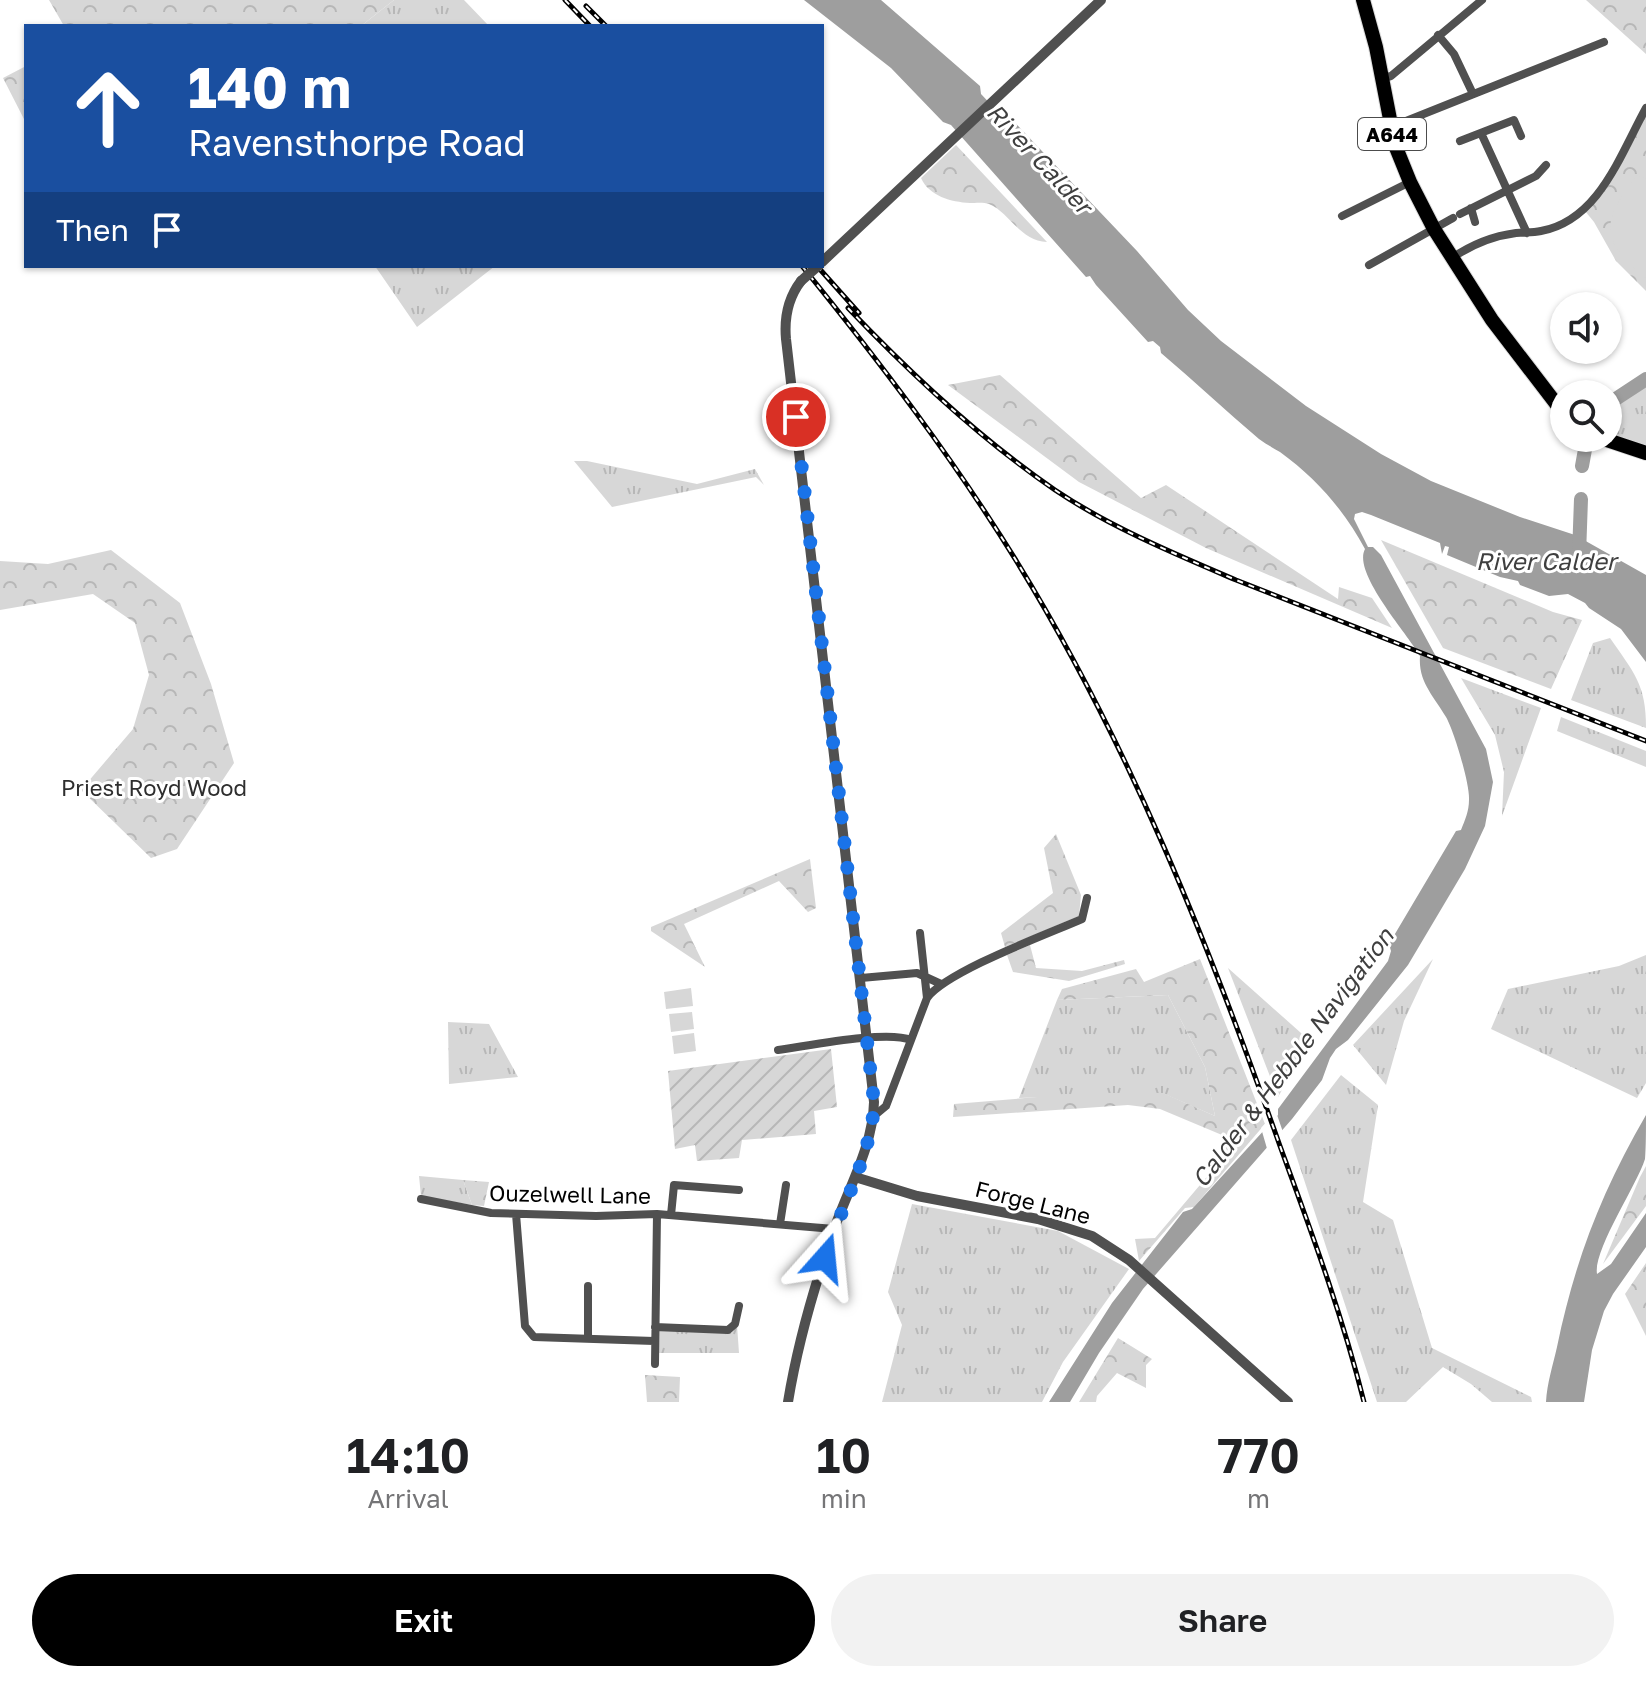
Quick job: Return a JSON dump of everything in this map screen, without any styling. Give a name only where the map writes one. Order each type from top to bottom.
[{"type":"highway","name":"A644","points":[[1366,1],[1397,153],[1410,182],[1452,258],[1526,368],[1550,397]]},
{"type":"highway","points":[[1622,445],[1646,453]]},
{"type":"street","points":[[824,260],[1101,0]]},
{"type":"street","points":[[1383,78],[1391,76],[1482,0]]},
{"type":"street","points":[[1438,35],[1454,54],[1473,94]]},
{"type":"street","points":[[1391,127],[1604,42]]},
{"type":"street","points":[[1452,258],[1477,243],[1557,227],[1585,211],[1646,108]]},
{"type":"street","points":[[1460,141],[1514,120],[1521,136]]},
{"type":"street","points":[[1481,133],[1527,233]]},
{"type":"street","points":[[1369,265],[1536,176],[1546,165]]},
{"type":"street","points":[[1342,216],[1410,182]]},
{"type":"street","points":[[1471,208],[1475,222]]},
{"type":"street","points":[[788,1402],[797,1344],[874,1116],[868,1038],[785,326],[793,291],[815,268]]},
{"type":"street","points":[[874,1116],[886,1106],[927,998],[941,984],[1004,952],[1082,919],[1087,898]]},
{"type":"street","points":[[920,933],[927,998]]},
{"type":"street","points":[[861,978],[917,973],[925,974],[941,984]]},
{"type":"street","points":[[778,1050],[868,1038],[903,1036],[911,1040]]},
{"type":"street","name":"Forge Lane","points":[[855,1177],[917,1196],[1051,1223],[1092,1236],[1135,1265],[1288,1402]]},
{"type":"street","name":"Ouzelwell Lane","points":[[671,1215],[674,1185],[739,1190]]},
{"type":"street","points":[[780,1224],[786,1185]]},
{"type":"street","name":"Ouzelwell Lane","points":[[421,1199],[491,1213],[657,1214],[834,1229]]},
{"type":"street","points":[[516,1214],[525,1326],[534,1337],[654,1341]]},
{"type":"street","points":[[655,1364],[657,1214]]},
{"type":"street","points":[[588,1286],[588,1338]]},
{"type":"street","points":[[655,1327],[728,1330],[735,1324],[739,1306]]},
{"type":"green space","points":[[49,0],[394,0],[364,24],[63,24]]},
{"type":"green space","points":[[394,0],[464,0],[487,24],[364,24]]},
{"type":"green space","points":[[1586,0],[1646,0],[1646,54]]},
{"type":"green space","points":[[24,67],[24,119],[3,78]]},
{"type":"green space","points":[[1646,108],[1646,291],[1616,261],[1585,211]]},
{"type":"green space","points":[[956,145],[1047,242],[1029,237],[989,204],[955,201],[929,189],[921,178]]},
{"type":"green space","points":[[1637,175],[1646,179],[1646,278],[1619,252],[1610,230],[1617,205]]},
{"type":"green space","points":[[376,268],[492,268],[417,327]]},
{"type":"green space","points":[[1646,373],[1646,454],[1622,444],[1622,393],[1643,380]]},
{"type":"green space","points":[[1000,375],[1141,498],[1166,485],[1338,599],[1339,587],[1372,598],[1392,628],[1206,548],[1079,482],[948,385]]},
{"type":"green space","points":[[574,461],[697,484],[755,469],[764,485],[756,477],[612,507]]},
{"type":"green space","points":[[1381,540],[1553,612],[1582,620],[1551,689],[1443,648]]},
{"type":"green space","name":"Priest Royd Wood","points":[[111,550],[180,603],[211,684],[234,763],[177,849],[151,858],[81,790],[133,729],[149,675],[135,623],[93,594],[0,610],[0,561],[48,564]]},
{"type":"green space","points":[[1610,638],[1641,689],[1646,728],[1571,700],[1593,643]]},
{"type":"green space","points":[[1461,678],[1541,708],[1502,816],[1504,772],[1495,735]]},
{"type":"green space","points":[[1561,717],[1646,751],[1646,767],[1557,731]]},
{"type":"green space","points":[[1056,834],[1081,895],[1079,916],[1005,947],[1001,933],[1053,893],[1044,848]]},
{"type":"green space","points":[[810,859],[816,908],[808,912],[779,881],[684,924],[705,967],[651,931],[651,927]]},
{"type":"green space","points":[[1030,945],[1036,968],[1082,971],[1124,960],[1125,964],[1069,981],[1013,972],[1007,955]]},
{"type":"green space","points":[[1646,955],[1646,1083],[1637,1098],[1491,1029],[1508,989],[1619,966]]},
{"type":"green space","points":[[1200,959],[1265,1124],[1194,1207],[1185,1208],[1139,1261],[1135,1239],[1155,1238],[1222,1159],[1222,1135],[1160,1109],[1128,1105],[953,1117],[954,1104],[1085,1093],[1163,1093],[1215,1116],[1205,1067],[1168,995],[1057,1000],[1062,989],[1136,969],[1144,982]]},
{"type":"green space","points":[[1433,959],[1404,1021],[1386,1085],[1353,1045]]},
{"type":"green space","points":[[1228,968],[1310,1041],[1278,1097]]},
{"type":"green space","points":[[691,988],[693,1006],[666,1009],[664,992]]},
{"type":"green space","points":[[1168,995],[1205,1067],[1215,1116],[1162,1093],[1019,1098],[1057,1000]]},
{"type":"green space","points":[[692,1012],[694,1029],[671,1032],[669,1014]]},
{"type":"green space","points":[[448,1022],[489,1024],[518,1077],[449,1084]]},
{"type":"green space","points":[[694,1033],[696,1051],[674,1054],[672,1036]]},
{"type":"green space","points":[[831,1049],[837,1107],[814,1111],[816,1134],[742,1140],[739,1158],[697,1161],[695,1145],[675,1149],[668,1071]]},
{"type":"green space","points":[[1341,1075],[1378,1105],[1363,1202],[1393,1220],[1432,1348],[1531,1397],[1532,1402],[1492,1402],[1471,1384],[1443,1367],[1406,1402],[1377,1402],[1291,1140]]},
{"type":"green space","points":[[1646,1166],[1646,1206],[1603,1264],[1640,1177]]},
{"type":"green space","points":[[419,1176],[463,1180],[472,1205],[421,1196]]},
{"type":"green space","points":[[463,1180],[489,1182],[484,1206],[472,1205]]},
{"type":"green space","points":[[912,1204],[1058,1231],[1129,1269],[1063,1362],[1042,1402],[882,1402],[902,1325],[888,1292]]},
{"type":"green space","points":[[1646,1263],[1646,1336],[1625,1294]]},
{"type":"green space","points":[[737,1325],[739,1353],[656,1353],[656,1328],[728,1331]]},
{"type":"green space","points":[[1118,1338],[1152,1359],[1146,1365],[1146,1388],[1117,1373],[1097,1396],[1096,1402],[1079,1402]]},
{"type":"green space","points":[[645,1375],[680,1377],[679,1402],[647,1402]]},
{"type":"water","name":"River Calder","points":[[804,0],[881,0],[980,86],[981,94],[997,111],[1004,111],[1137,251],[1188,310],[1221,341],[1306,406],[1381,454],[1431,481],[1520,517],[1575,535],[1646,575],[1646,662],[1621,629],[1568,594],[1549,596],[1447,555],[1449,547],[1445,546],[1442,554],[1440,543],[1371,515],[1362,512],[1355,514],[1354,519],[1368,547],[1373,547],[1381,555],[1486,749],[1493,782],[1485,826],[1465,869],[1408,965],[1348,1040],[1336,1049],[1322,1080],[1292,1119],[1143,1289],[1070,1402],[1049,1402],[1112,1303],[1183,1212],[1192,1209],[1278,1115],[1278,1109],[1388,961],[1391,951],[1389,944],[1456,831],[1461,830],[1469,804],[1469,792],[1449,724],[1424,681],[1420,656],[1374,588],[1363,560],[1365,549],[1328,496],[1293,462],[1259,439],[1161,353],[1160,347],[1153,341],[1148,342],[951,125],[943,122],[891,68]]},
{"type":"water","points":[[1646,1115],[1645,1159],[1608,1234],[1597,1274],[1611,1264],[1646,1213],[1646,1247],[1604,1311],[1592,1350],[1584,1402],[1546,1402],[1564,1315],[1581,1256],[1603,1200]]},
{"type":"pier","points":[[1275,1109],[1284,1135],[1268,1152],[1261,1128]]},
{"type":"waterway","points":[[1622,395],[1646,379]]},
{"type":"waterway","points":[[1582,466],[1585,452]]},
{"type":"waterway","points":[[1579,555],[1581,499]]},
{"type":"railway","points":[[565,0],[588,24]]},
{"type":"railway","points":[[586,6],[604,24]]},
{"type":"railway","points":[[804,268],[941,448],[1017,562],[1058,631],[1131,774],[1195,921],[1253,1071],[1325,1273],[1364,1402]]},
{"type":"railway","points":[[819,268],[859,313]]},
{"type":"railway","points":[[848,308],[921,381],[973,427],[1055,490],[1098,516],[1236,580],[1646,741]]},
{"type":"route","points":[[796,417],[874,1102],[874,1116],[865,1150],[825,1258]]},
{"type":"water label","name":"Calder & Hebble Navigation","points":[[1292,1057]]}]
